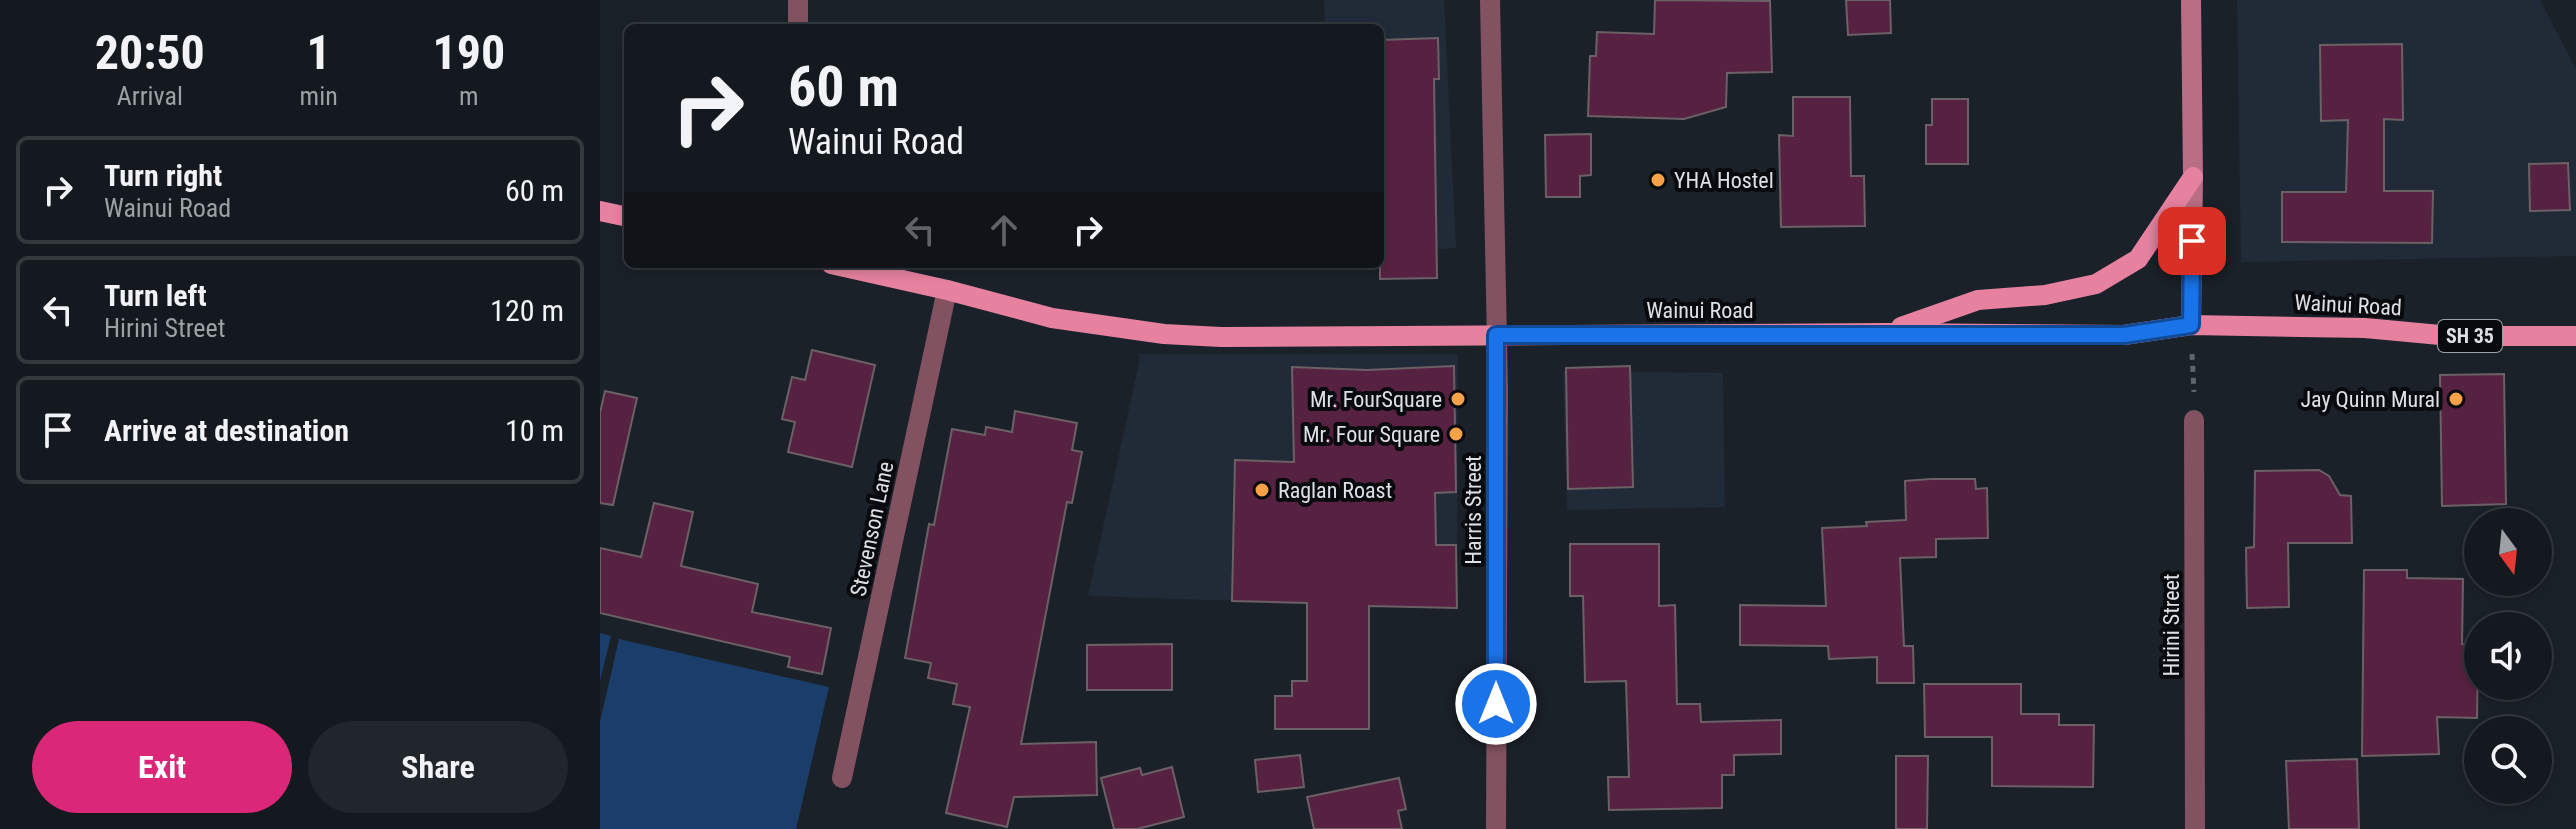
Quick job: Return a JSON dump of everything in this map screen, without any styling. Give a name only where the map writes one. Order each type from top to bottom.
[{"type":"main road","points":[[2191,0],[2191,325]]},
{"type":"main road","points":[[1886,333],[1978,300],[2045,295],[2096,284],[2138,259],[2193,177]]},
{"type":"main road","points":[[600,211],[624,216]]},
{"type":"main road","name":"Wainui Road","points":[[849,268],[1052,318],[1164,334],[1221,337],[1886,333],[2124,335],[2191,325],[2365,328],[2451,336],[2576,336]]},
{"type":"street","points":[[798,0],[798,24]]},
{"type":"street","name":"Harris Street","points":[[1490,0],[1496,335],[1496,829]]},
{"type":"street","name":"Stevenson Lane","points":[[842,778],[947,290]]},
{"type":"street","name":"Hirini Street","points":[[2194,420],[2195,829]]},
{"type":"path","points":[[2191,325],[2194,420]]},
{"type":"shaded area","points":[[1324,0],[1444,0],[1456,248],[1384,253],[1384,24],[1325,24]]},
{"type":"shaded area","points":[[2237,0],[2540,0],[2576,69],[2576,256],[2241,262]]},
{"type":"shaded area","points":[[1138,354],[1458,354],[1457,608],[1088,596],[1140,359]]},
{"type":"shaded area","points":[[1563,371],[1723,373],[1725,507],[1567,510]]},
{"type":"shaded area","points":[[600,633],[611,636],[600,681]]},
{"type":"shaded area","points":[[619,639],[829,687],[796,829],[600,829],[600,722]]},
{"type":"building","points":[[1655,0],[1770,1],[1772,72],[1727,73],[1726,107],[1684,119],[1588,116],[1590,56],[1596,56],[1597,32],[1654,34]]},
{"type":"building","points":[[1846,0],[1890,0],[1891,33],[1848,35]]},
{"type":"building","points":[[1438,38],[1439,79],[1434,79],[1437,278],[1380,279],[1380,268],[1384,268],[1384,40]]},
{"type":"building","points":[[2402,44],[2403,120],[2384,119],[2384,191],[2433,191],[2432,243],[2282,242],[2282,192],[2346,192],[2348,120],[2321,121],[2320,45]]},
{"type":"building","points":[[1793,97],[1850,97],[1851,176],[1864,176],[1865,226],[1781,227],[1779,135],[1793,136]]},
{"type":"building","points":[[1932,99],[1968,99],[1968,164],[1926,164],[1926,125],[1932,125]]},
{"type":"building","points":[[1591,134],[1591,175],[1580,176],[1580,197],[1546,197],[1545,135]]},
{"type":"building","points":[[2568,163],[2570,210],[2530,211],[2529,164]]},
{"type":"building","points":[[812,350],[875,365],[852,467],[788,452],[795,422],[782,419],[792,377],[805,380]]},
{"type":"building","points":[[1454,366],[1456,492],[1435,493],[1436,545],[1456,545],[1457,608],[1369,606],[1369,729],[1275,729],[1275,696],[1292,696],[1292,681],[1307,681],[1307,603],[1232,601],[1235,460],[1294,462],[1292,367],[1367,370]]},
{"type":"building","points":[[1630,366],[1633,487],[1568,489],[1566,368]]},
{"type":"building","points":[[2504,374],[2506,504],[2442,506],[2440,375]]},
{"type":"building","points":[[605,391],[637,398],[613,505],[600,503],[600,413]]},
{"type":"building","points":[[1015,411],[1077,423],[1072,450],[1082,452],[1072,503],[1067,502],[1021,744],[1096,742],[1097,795],[1014,797],[1007,827],[946,813],[970,707],[953,704],[957,684],[928,678],[931,663],[905,658],[929,524],[934,525],[952,429],[985,435],[986,427],[1012,432]]},
{"type":"building","points":[[2319,470],[2329,476],[2340,495],[2351,496],[2352,543],[2288,543],[2289,607],[2247,608],[2246,548],[2254,547],[2255,471]]},
{"type":"building","points":[[1975,479],[1976,489],[1987,488],[1988,538],[1936,539],[1936,557],[1900,558],[1904,646],[1913,646],[1914,683],[1877,683],[1877,657],[1829,659],[1828,646],[1740,645],[1740,605],[1826,606],[1822,528],[1906,520],[1905,481]]},
{"type":"building","points":[[654,503],[693,512],[681,566],[758,584],[752,612],[831,628],[822,674],[788,667],[790,657],[600,613],[600,548],[641,557]]},
{"type":"building","points":[[1570,544],[1659,544],[1659,606],[1675,605],[1677,704],[1700,704],[1701,722],[1781,720],[1781,754],[1734,755],[1734,775],[1722,775],[1722,808],[1609,810],[1608,777],[1629,777],[1626,681],[1585,682],[1583,596],[1570,596]]},
{"type":"building","points":[[2364,570],[2407,570],[2407,578],[2463,579],[2464,700],[2477,700],[2477,716],[2437,717],[2439,754],[2362,756]]},
{"type":"building","points":[[1172,644],[1172,690],[1087,690],[1087,645]]},
{"type":"building","points":[[1924,684],[2021,684],[2021,714],[2059,714],[2059,725],[2094,725],[2093,787],[1992,786],[1992,737],[1925,737]]},
{"type":"building","points":[[1300,755],[1304,787],[1258,792],[1255,760]]},
{"type":"building","points":[[1896,756],[1928,756],[1927,829],[1896,829]]},
{"type":"building","points":[[2357,759],[2359,829],[2289,829],[2286,761]]},
{"type":"building","points":[[1172,767],[1184,817],[1137,829],[1114,829],[1101,778],[1140,768],[1142,775]]},
{"type":"building","points":[[1399,778],[1406,809],[1398,811],[1402,829],[1314,829],[1307,797]]},
{"type":"place","name":"YHA Hostel","points":[[1658,180]]},
{"type":"place","name":"Mr. FourSquare","points":[[1458,399]]},
{"type":"place","name":"Jay Quinn Mural","points":[[2456,399]]},
{"type":"place","name":"Mr. Four Square","points":[[1456,434]]},
{"type":"place","name":"Raglan Roast","points":[[1262,490]]},
{"type":"route","points":[[1496,704],[1496,335],[2124,335],[2191,325],[2192,241]]}]
